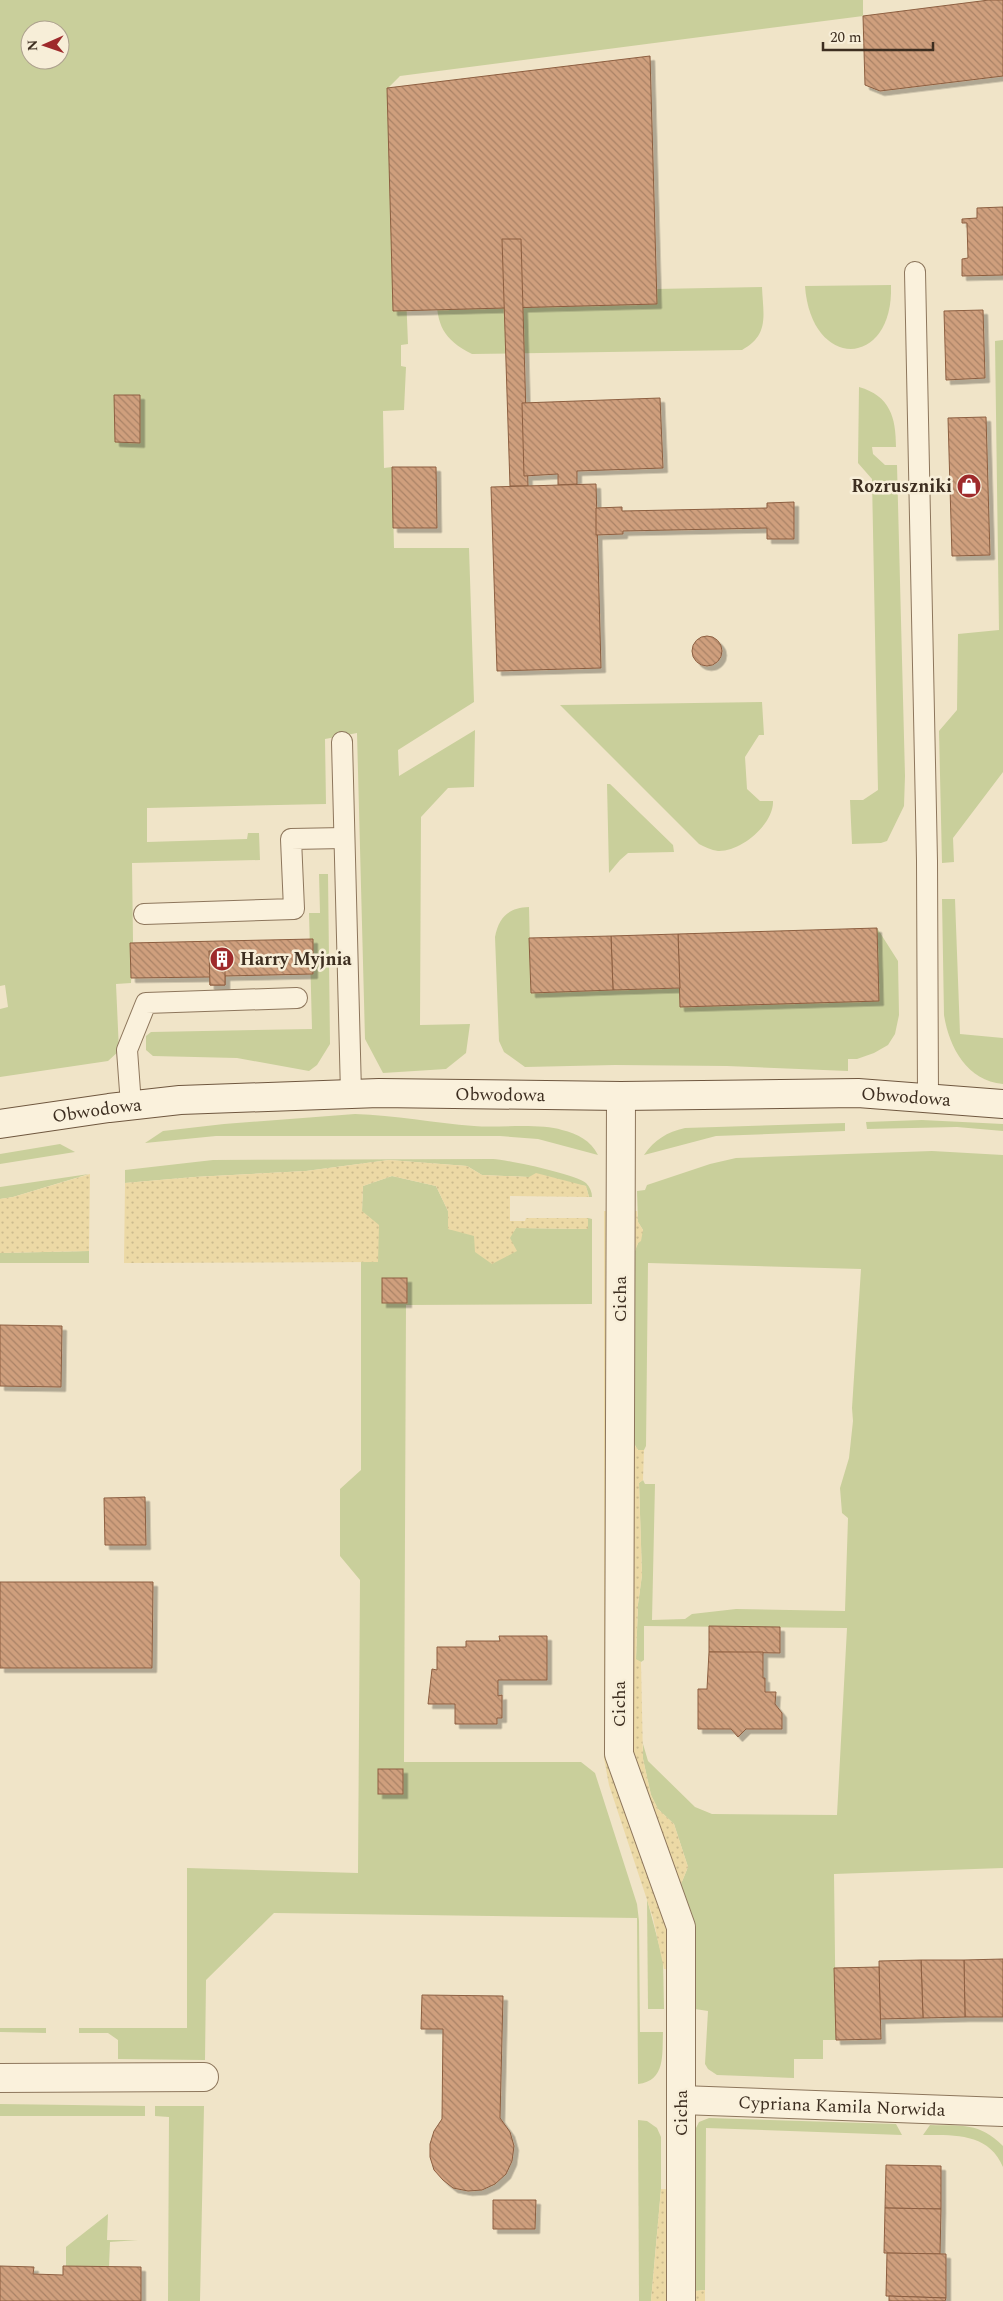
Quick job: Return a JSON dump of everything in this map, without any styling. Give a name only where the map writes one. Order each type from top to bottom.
[{"type":"street","name":"Obwodowa","points":[[0,1124],[180,1100],[351,1094],[621,1096],[858,1093],[1003,1104]]},
{"type":"street","name":"Cicha","points":[[621,1096],[618,1754],[680,1927],[681,2301]]},
{"type":"street","points":[[0,2078],[204,2077]]},
{"type":"street","name":"Cypriana Kamila Norwida","points":[[681,2100],[1003,2112]]},
{"type":"lane","points":[[915,272],[927,851],[928,1098]]},
{"type":"lane","points":[[342,742],[351,1094]]},
{"type":"lane","points":[[144,914],[294,910],[291,839],[344,838]]},
{"type":"lane","points":[[131,1106],[127,1050],[146,1003],[297,998]]},
{"type":"green space","points":[[0,0],[863,0],[863,16],[400,76],[389,87],[395,274],[406,294],[408,344],[401,345],[401,366],[406,367],[404,410],[383,411],[384,468],[392,467],[394,548],[469,548],[474,702],[398,750],[399,776],[475,730],[474,787],[448,788],[421,817],[420,1025],[470,1024],[466,1053],[446,1069],[383,1073],[365,1039],[357,733],[325,739],[326,804],[147,808],[147,842],[247,839],[248,833],[259,833],[260,860],[132,863],[133,940],[131,983],[116,984],[119,1051],[108,1061],[0,1077],[0,1009],[8,1007],[5,985],[0,986]]},
{"type":"green space","points":[[891,285],[888,313],[880,333],[867,345],[851,349],[836,345],[821,334],[811,314],[805,286]]},
{"type":"green space","points":[[762,287],[763,323],[761,331],[751,344],[742,350],[472,354],[448,337],[440,323],[436,293]]},
{"type":"green space","points":[[1003,340],[1003,772],[953,838],[954,862],[942,863],[939,731],[957,710],[958,634],[999,630],[995,341]]},
{"type":"green space","points":[[859,387],[878,396],[884,402],[889,409],[895,426],[896,447],[872,447],[873,454],[885,465],[897,465],[905,776],[904,806],[887,841],[852,844],[850,800],[863,800],[878,790],[872,479],[858,463]]},
{"type":"green space","points":[[762,702],[764,735],[759,735],[745,757],[747,789],[760,801],[773,801],[772,810],[762,827],[746,842],[727,850],[718,851],[699,844],[560,705]]},
{"type":"green space","points":[[607,784],[610,784],[673,845],[674,852],[628,853],[609,873]]},
{"type":"green space","points":[[319,874],[328,874],[330,1044],[317,1065],[309,1071],[237,1058],[153,1056],[146,1050],[146,1036],[151,1032],[312,1029],[309,913],[320,913]]},
{"type":"green space","points":[[942,899],[955,899],[960,1034],[1003,1038],[1003,1084],[979,1076],[970,1069],[955,1050],[946,1027],[944,1015]]},
{"type":"green space","points":[[529,907],[531,993],[680,988],[877,928],[898,961],[899,1015],[895,1034],[888,1045],[874,1053],[857,1059],[848,1059],[848,1071],[727,1066],[615,1065],[525,1067],[504,1052],[499,1041],[495,937],[499,924],[506,915],[515,909]]},
{"type":"green space","points":[[355,1114],[474,1126],[553,1128],[573,1133],[583,1138],[598,1155],[538,1139],[500,1136],[216,1136],[145,1143],[163,1131],[224,1124]]},
{"type":"green space","points":[[922,1120],[1003,1124],[1003,1131],[957,1127],[867,1129],[866,1122]]},
{"type":"green space","points":[[845,1123],[845,1131],[716,1136],[644,1155],[662,1137],[685,1128]]},
{"type":"green space","points":[[60,1144],[75,1152],[0,1164],[0,1154]]},
{"type":"green space","points":[[932,1151],[1003,1155],[1003,1868],[834,1874],[836,2040],[823,2040],[823,2059],[794,2059],[794,2078],[717,2075],[708,2069],[705,2064],[708,2011],[695,2009],[696,1970],[689,1970],[686,1917],[681,1884],[688,1867],[674,1824],[658,1809],[651,1795],[643,1759],[643,1744],[648,1761],[695,1807],[712,1814],[837,1815],[847,1628],[644,1626],[644,1660],[641,1662],[636,1660],[638,1604],[642,1575],[639,1483],[643,1480],[645,1484],[655,1484],[652,1620],[685,1619],[692,1614],[736,1609],[845,1611],[848,1518],[842,1513],[840,1488],[849,1458],[853,1421],[852,1408],[861,1269],[648,1263],[646,1446],[644,1450],[638,1450],[633,1442],[629,1368],[635,1251],[643,1230],[638,1222],[637,1191],[645,1190],[647,1185],[710,1164],[736,1158]]},
{"type":"green space","points":[[493,1159],[541,1168],[579,1179],[589,1186],[592,1197],[589,1197],[586,1186],[529,1177],[482,1175],[467,1166],[389,1160],[306,1171],[125,1183],[125,1170],[213,1160]]},
{"type":"green space","points":[[89,1174],[13,1197],[0,1199],[0,1187]]},
{"type":"green space","points":[[392,1176],[436,1186],[448,1211],[448,1229],[509,1238],[516,1228],[588,1229],[588,1218],[592,1219],[592,1304],[406,1305],[404,1762],[581,1762],[595,1773],[637,1904],[639,1921],[640,2032],[663,2032],[661,2065],[654,2078],[647,2082],[638,2084],[637,1918],[274,1913],[206,1980],[205,2060],[118,2059],[118,2040],[108,2033],[79,2033],[79,2028],[187,2028],[187,1868],[358,1873],[360,1580],[340,1556],[340,1489],[361,1470],[361,1262],[378,1262],[362,1211],[363,1186]]},
{"type":"green space","points":[[89,1251],[89,1263],[0,1263],[0,1253]]},
{"type":"green space","points":[[647,1899],[663,1960],[664,2009],[648,2009]]},
{"type":"green space","points":[[0,2028],[46,2028],[46,2033],[0,2032]]},
{"type":"green space","points":[[0,2104],[145,2106],[145,2116],[0,2116]]},
{"type":"green space","points":[[155,2106],[204,2106],[200,2301],[168,2301],[169,2117],[155,2116]]},
{"type":"green space","points":[[709,2118],[896,2124],[902,2135],[706,2128],[705,2290],[695,2291],[694,2132],[699,2122]]},
{"type":"green space","points":[[638,2120],[647,2121],[657,2128],[661,2137],[661,2189],[651,2301],[639,2301]]},
{"type":"green space","points":[[930,2125],[970,2127],[986,2133],[1003,2146],[1003,2167],[997,2156],[980,2142],[958,2136],[923,2135]]},
{"type":"green space","points":[[108,2214],[107,2240],[138,2240],[110,2242],[109,2267],[66,2267],[66,2247]]},
{"type":"sand","points":[[389,1160],[467,1166],[482,1175],[529,1177],[536,1173],[586,1186],[589,1197],[510,1196],[510,1221],[525,1221],[526,1218],[588,1218],[588,1229],[516,1228],[510,1238],[517,1251],[492,1264],[475,1252],[474,1236],[448,1229],[448,1211],[436,1186],[392,1176],[363,1186],[362,1211],[379,1225],[378,1262],[124,1263],[125,1183],[306,1171]]},
{"type":"sand","points":[[90,1174],[89,1251],[0,1253],[0,1199],[13,1197]]},
{"type":"sand","points":[[604,1211],[637,1211],[638,1222],[643,1230],[641,1241],[638,1243],[635,1251],[629,1368],[633,1442],[638,1450],[644,1450],[643,1480],[639,1483],[642,1575],[638,1604],[636,1659],[641,1662],[643,1759],[651,1795],[658,1809],[674,1824],[688,1867],[681,1884],[686,1917],[689,1970],[664,1969],[653,1918],[609,1785],[604,1758]]},
{"type":"sand","points":[[661,2189],[695,2190],[695,2291],[705,2290],[705,2301],[651,2301]]},
{"type":"building","points":[[989,0],[1003,0],[1003,76],[880,91],[865,85],[863,16]]},
{"type":"building","points":[[650,56],[657,304],[393,311],[387,88]]},
{"type":"building","points":[[1003,207],[1003,275],[962,276],[962,259],[968,258],[967,223],[962,223],[962,219],[977,218],[977,208]]},
{"type":"building","points":[[502,239],[521,239],[528,486],[510,486]]},
{"type":"building","points":[[983,310],[985,378],[946,380],[944,311]]},
{"type":"building","points":[[114,395],[140,395],[140,443],[115,442]]},
{"type":"building","points":[[660,398],[663,468],[577,471],[577,484],[558,485],[558,474],[524,476],[522,403]]},
{"type":"building","name":"Rozruszniki","points":[[986,417],[990,555],[952,556],[948,418]]},
{"type":"building","points":[[392,467],[436,467],[437,528],[393,528]]},
{"type":"building","points":[[596,484],[601,668],[497,671],[491,487]]},
{"type":"building","points":[[794,502],[794,539],[767,539],[767,528],[623,531],[623,534],[596,535],[596,508],[622,507],[622,511],[767,508],[767,503]]},
{"type":"building","points":[[707,636],[713,637],[721,645],[721,657],[713,665],[707,666],[701,665],[693,657],[692,651],[693,645],[701,637]]},
{"type":"building","points":[[877,928],[879,1001],[680,1007],[678,934]]},
{"type":"building","points":[[678,934],[680,988],[613,990],[611,936]]},
{"type":"building","points":[[611,936],[613,990],[531,993],[529,938]]},
{"type":"building","name":"Harry Myjnia","points":[[313,939],[313,974],[225,976],[225,985],[210,985],[210,977],[131,978],[130,943]]},
{"type":"building","points":[[209,951],[225,951],[225,985],[210,985]]},
{"type":"building","points":[[382,1278],[407,1278],[407,1303],[382,1303]]},
{"type":"building","points":[[0,1325],[62,1326],[61,1387],[0,1386]]},
{"type":"building","points":[[145,1497],[146,1545],[105,1545],[104,1498]]},
{"type":"building","points":[[0,1582],[153,1582],[152,1668],[0,1668]]},
{"type":"building","points":[[709,1626],[780,1627],[780,1653],[709,1652]]},
{"type":"building","points":[[499,1636],[547,1636],[547,1680],[498,1680],[498,1696],[502,1695],[502,1718],[497,1718],[497,1724],[455,1724],[455,1704],[428,1704],[432,1669],[437,1670],[437,1647],[466,1647],[466,1641],[500,1641]]},
{"type":"building","points":[[709,1652],[763,1652],[765,1692],[776,1692],[775,1704],[782,1713],[782,1729],[746,1729],[738,1737],[731,1729],[698,1729],[698,1689],[707,1689]]},
{"type":"building","points":[[378,1769],[403,1769],[403,1794],[378,1794]]},
{"type":"building","points":[[1003,1959],[1003,2017],[965,2017],[964,1960]]},
{"type":"building","points":[[921,1960],[964,1960],[965,2017],[923,2018]]},
{"type":"building","points":[[921,1960],[923,2018],[880,2019],[879,1961]]},
{"type":"building","points":[[879,1967],[881,2039],[836,2040],[834,1968]]},
{"type":"building","points":[[422,1995],[503,1996],[500,2118],[510,2132],[514,2146],[512,2161],[506,2174],[495,2184],[482,2190],[468,2191],[453,2188],[434,2170],[430,2157],[430,2144],[434,2131],[442,2119],[443,2029],[421,2029]]},
{"type":"building","points":[[886,2165],[941,2166],[941,2209],[885,2208]]},
{"type":"building","points":[[493,2200],[536,2200],[535,2229],[493,2229]]},
{"type":"building","points":[[885,2208],[941,2209],[940,2254],[884,2253]]},
{"type":"building","points":[[887,2253],[946,2254],[946,2298],[886,2296]]},
{"type":"building","points":[[0,2266],[34,2267],[33,2274],[63,2275],[63,2266],[141,2267],[141,2301],[0,2301]]},
{"type":"building","points":[[889,2296],[946,2298],[945,2301],[889,2301]]},
{"type":"place","name":"Rozruszniki","points":[[969,486]]},
{"type":"place","name":"Harry Myjnia","points":[[222,959]]}]
